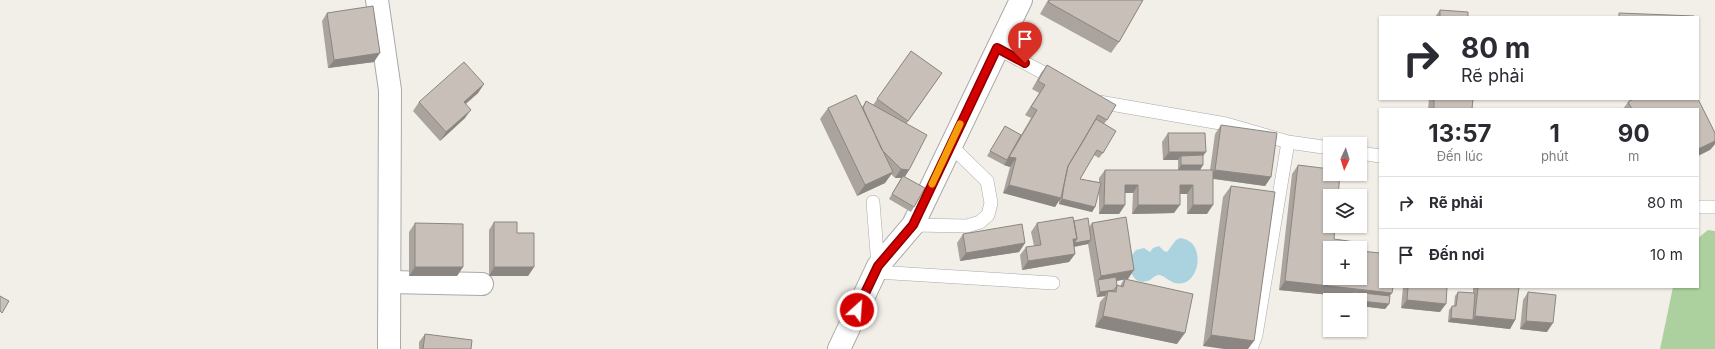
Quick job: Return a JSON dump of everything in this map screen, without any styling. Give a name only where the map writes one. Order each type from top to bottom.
[{"type":"street","points":[[377,0],[390,90],[389,349]]},
{"type":"street","points":[[839,349],[877,269],[913,225],[950,145],[1021,0]]},
{"type":"street","points":[[390,282],[482,284]]},
{"type":"lane","points":[[997,48],[1067,86]]},
{"type":"lane","points":[[1088,97],[1095,101],[1226,124],[1288,142],[1323,147]]},
{"type":"lane","points":[[1251,349],[1256,335],[1288,142]]},
{"type":"lane","points":[[913,225],[968,226],[980,222],[988,215],[992,203],[987,181],[950,145]]},
{"type":"lane","points":[[1367,154],[1379,156]]},
{"type":"lane","points":[[873,202],[877,269],[1053,283]]},
{"type":"lane","points":[[1699,207],[1715,207]]},
{"type":"green space","points":[[1708,230],[1715,231],[1715,349],[1660,349],[1673,288],[1699,288],[1699,237]]},
{"type":"water","points":[[1180,238],[1188,240],[1194,245],[1197,252],[1197,268],[1194,275],[1189,280],[1179,284],[1158,275],[1145,282],[1136,280],[1131,273],[1129,259],[1136,250],[1144,248],[1150,252],[1153,248],[1159,246],[1167,252],[1176,240]]},
{"type":"building","points":[[1050,0],[1143,0],[1119,42],[1048,2]]},
{"type":"building","points":[[373,6],[380,53],[334,60],[327,13]]},
{"type":"building","points":[[1440,10],[1468,12],[1468,16],[1440,16]]},
{"type":"building","points":[[1619,13],[1694,16],[1619,16]]},
{"type":"building","points":[[911,51],[942,73],[908,121],[877,99]]},
{"type":"building","points":[[464,62],[484,84],[464,102],[471,110],[446,132],[419,102]]},
{"type":"building","points":[[1047,65],[1116,105],[1107,120],[1098,115],[1068,166],[1061,198],[1009,185],[1016,158],[1009,157],[1037,110],[1031,107],[1045,85],[1038,81]]},
{"type":"building","points":[[856,95],[893,172],[865,185],[828,108]]},
{"type":"building","points":[[1434,100],[1473,100],[1472,108],[1434,108]]},
{"type":"building","points":[[1631,100],[1698,100],[1715,133],[1715,141],[1699,149],[1699,108],[1631,108],[1628,102]]},
{"type":"building","points":[[866,101],[927,135],[909,170],[901,169],[882,150],[863,108]]},
{"type":"building","points":[[1096,119],[1116,131],[1103,153],[1097,150],[1080,179],[1101,183],[1095,207],[1062,199],[1068,166]]},
{"type":"building","points":[[1221,125],[1277,133],[1271,177],[1215,170]]},
{"type":"building","points":[[1005,126],[1021,135],[1007,160],[990,151]]},
{"type":"building","points":[[1168,133],[1205,133],[1206,152],[1169,152]]},
{"type":"building","points":[[1203,155],[1203,165],[1181,165],[1181,156]]},
{"type":"building","points":[[1298,165],[1323,168],[1323,181],[1339,181],[1339,189],[1323,189],[1323,233],[1334,233],[1334,239],[1348,241],[1323,241],[1323,285],[1367,285],[1367,252],[1379,253],[1379,288],[1393,288],[1392,293],[1285,281]]},
{"type":"building","points":[[1105,170],[1213,170],[1213,205],[1193,205],[1193,185],[1180,185],[1180,205],[1138,205],[1138,185],[1125,185],[1125,205],[1104,205]]},
{"type":"building","points":[[903,176],[925,188],[914,207],[892,194]]},
{"type":"building","points":[[1231,186],[1275,192],[1254,341],[1211,335]]},
{"type":"building","points":[[1073,217],[1077,239],[1073,239],[1075,254],[1028,261],[1026,247],[1041,245],[1037,223]]},
{"type":"building","points":[[1126,217],[1134,270],[1101,276],[1092,223]]},
{"type":"building","points":[[1088,218],[1091,240],[1074,243],[1077,239],[1074,221]]},
{"type":"building","points":[[494,222],[517,222],[517,233],[534,233],[534,267],[494,267]]},
{"type":"building","points":[[415,223],[463,224],[463,267],[415,267]]},
{"type":"building","points":[[1022,224],[1025,243],[966,253],[963,234]]},
{"type":"building","points":[[1116,277],[1117,286],[1114,290],[1100,292],[1098,280]]},
{"type":"building","points":[[1125,279],[1193,294],[1185,333],[1103,316],[1108,291],[1116,292],[1117,285],[1123,287]]},
{"type":"building","points":[[1408,288],[1447,288],[1446,304],[1407,300]]},
{"type":"building","points":[[1478,288],[1519,288],[1515,320],[1475,316]]},
{"type":"building","points":[[1458,292],[1475,293],[1473,320],[1451,318],[1452,306],[1456,306]]},
{"type":"building","points":[[1528,292],[1556,295],[1553,323],[1526,321]]},
{"type":"building","points":[[1367,293],[1390,296],[1389,304],[1367,302]]},
{"type":"building","points":[[0,296],[9,301],[2,313],[0,311]]},
{"type":"building","points":[[425,334],[472,340],[471,349],[423,349]]},
{"type":"slow traffic","points":[[932,184],[960,124]]},
{"type":"route","points":[[857,310],[878,266],[913,225],[997,48],[1025,63]]}]
